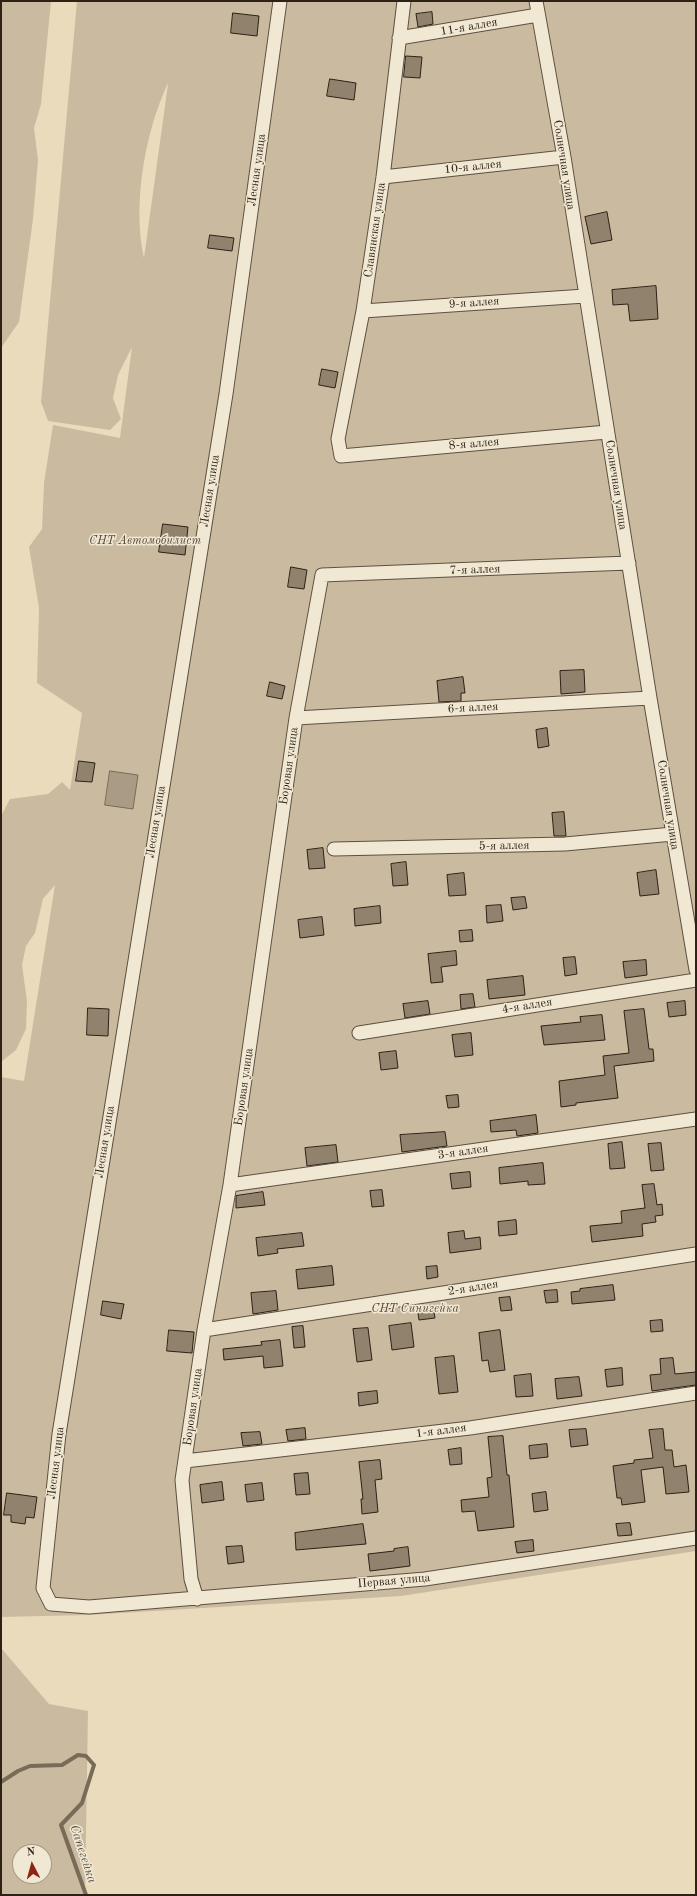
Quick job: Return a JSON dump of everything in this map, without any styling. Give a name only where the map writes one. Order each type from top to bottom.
[{"type":"street","name":"Лесная улица","points":[[89,1607],[51,1604],[43,1588],[59,1434],[225,402],[280,1]]},
{"type":"street","name":"Славянская улица","points":[[341,456],[338,439],[363,311],[383,177],[404,1]]},
{"type":"street","name":"Солнечная улица","points":[[536,1],[564,157],[650,698],[696,970]]},
{"type":"street","name":"11-я аллея","points":[[399,38],[538,15]]},
{"type":"street","name":"10-я аллея","points":[[383,177],[564,157]]},
{"type":"street","name":"9-я аллея","points":[[363,311],[585,296]]},
{"type":"street","name":"8-я аллея","points":[[341,456],[607,432]]},
{"type":"street","name":"7-я аллея","points":[[322,575],[629,563]]},
{"type":"street","name":"Боровая улица","points":[[197,1599],[191,1579],[183,1487],[185,1461],[204,1330],[230,1185],[296,718],[322,575]]},
{"type":"street","name":"6-я аллея","points":[[296,718],[650,698]]},
{"type":"street","name":"5-я аллея","points":[[334,849],[565,844],[673,834]]},
{"type":"street","name":"4-я аллея","points":[[359,1033],[696,980]]},
{"type":"street","name":"3-я аллея","points":[[230,1185],[696,1119]]},
{"type":"street","name":"2-я аллея","points":[[204,1330],[696,1254]]},
{"type":"street","name":"1-я аллея","points":[[185,1461],[470,1428],[696,1393]]},
{"type":"street","name":"Первая улица","points":[[89,1607],[425,1579],[696,1538]]},
{"type":"green space","points":[[1,1],[51,1],[41,104],[34,128],[38,160],[33,219],[19,322],[1,348]]},
{"type":"green space","name":"СНТ Синигейка","points":[[77,1],[696,1],[696,1551],[401,1596],[88,1615],[1,1617],[1,1077],[24,1081],[55,885],[43,899],[35,933],[26,946],[22,965],[27,1001],[26,1029],[16,1050],[1,1062],[1,816],[10,799],[48,794],[62,782],[70,790],[82,713],[37,683],[39,608],[29,547],[42,529],[44,483],[53,425],[120,438],[132,347],[118,375],[113,398],[121,419],[110,430],[48,421],[41,402]],"holes":[[[168,83],[144,258],[139,215],[143,169],[153,124]]]},
{"type":"green space","points":[[1,1648],[49,1704],[88,1711],[85,1895],[1,1895]]},
{"type":"shaded area","points":[[110,771],[138,775],[133,809],[105,805]]},
{"type":"building","points":[[432,12],[433,24],[418,27],[416,14]]},
{"type":"building","points":[[233,13],[259,16],[257,36],[231,33]]},
{"type":"building","points":[[406,56],[422,57],[420,78],[404,77]]},
{"type":"building","points":[[330,79],[356,83],[354,100],[327,96]]},
{"type":"building","points":[[607,212],[612,240],[591,244],[585,217]]},
{"type":"building","points":[[210,235],[234,238],[232,251],[208,248]]},
{"type":"building","points":[[656,286],[658,319],[630,321],[628,304],[613,305],[612,290]]},
{"type":"building","points":[[322,369],[338,372],[335,388],[319,385]]},
{"type":"building","points":[[163,524],[188,527],[185,555],[159,552]]},
{"type":"building","points":[[291,567],[307,570],[304,589],[288,587]]},
{"type":"building","points":[[584,670],[585,692],[561,694],[560,671]]},
{"type":"building","points":[[463,677],[465,693],[461,693],[461,701],[439,702],[437,681]]},
{"type":"building","points":[[270,682],[285,686],[282,699],[267,696]]},
{"type":"building","points":[[547,728],[549,746],[538,748],[536,730]]},
{"type":"building","points":[[79,761],[95,763],[92,782],[76,781]]},
{"type":"building","points":[[564,812],[566,836],[554,836],[552,813]]},
{"type":"building","points":[[323,848],[325,868],[309,869],[307,850]]},
{"type":"building","points":[[406,862],[408,885],[393,886],[391,864]]},
{"type":"building","points":[[656,870],[659,894],[640,896],[637,873]]},
{"type":"building","points":[[464,873],[466,895],[449,896],[447,875]]},
{"type":"building","points":[[525,897],[527,908],[513,910],[511,898]]},
{"type":"building","points":[[501,905],[503,921],[487,923],[486,906]]},
{"type":"building","points":[[380,906],[381,923],[355,926],[354,909]]},
{"type":"building","points":[[322,917],[324,935],[300,938],[298,920]]},
{"type":"building","points":[[472,930],[473,941],[460,942],[459,931]]},
{"type":"building","points":[[456,951],[457,965],[441,967],[443,982],[431,983],[428,954]]},
{"type":"building","points":[[575,957],[577,974],[565,976],[563,958]]},
{"type":"building","points":[[646,960],[647,975],[625,978],[623,962]]},
{"type":"building","points":[[523,976],[525,995],[489,999],[487,980]]},
{"type":"building","points":[[473,994],[475,1007],[461,1009],[460,995]]},
{"type":"building","points":[[428,1001],[430,1014],[405,1018],[403,1004]]},
{"type":"building","points":[[685,1001],[686,1015],[669,1017],[667,1003]]},
{"type":"building","points":[[88,1008],[109,1009],[108,1036],[87,1035]]},
{"type":"building","points":[[644,1009],[649,1049],[653,1049],[654,1061],[614,1066],[618,1098],[576,1103],[576,1105],[561,1107],[559,1081],[605,1075],[603,1056],[629,1053],[624,1011]]},
{"type":"building","points":[[602,1015],[605,1040],[544,1045],[541,1026],[581,1022],[580,1017]]},
{"type":"building","points":[[471,1033],[473,1055],[455,1057],[452,1035]]},
{"type":"building","points":[[396,1051],[398,1068],[381,1070],[379,1053]]},
{"type":"building","points":[[458,1095],[459,1107],[448,1108],[446,1096]]},
{"type":"building","points":[[536,1115],[538,1133],[517,1136],[516,1130],[491,1132],[490,1121]]},
{"type":"building","points":[[445,1132],[447,1146],[402,1152],[400,1135]]},
{"type":"building","points":[[622,1142],[625,1168],[610,1169],[608,1144]]},
{"type":"building","points":[[661,1143],[664,1170],[651,1171],[648,1144]]},
{"type":"building","points":[[336,1145],[338,1162],[307,1166],[305,1148]]},
{"type":"building","points":[[543,1163],[545,1184],[528,1185],[528,1181],[500,1184],[499,1168]]},
{"type":"building","points":[[470,1172],[471,1187],[452,1189],[450,1174]]},
{"type":"building","points":[[654,1184],[657,1205],[662,1204],[663,1215],[655,1216],[656,1222],[642,1224],[643,1236],[592,1242],[590,1226],[622,1223],[621,1211],[645,1208],[642,1185]]},
{"type":"building","points":[[382,1190],[384,1206],[372,1207],[370,1191]]},
{"type":"building","points":[[263,1192],[265,1205],[236,1208],[236,1196]]},
{"type":"building","points":[[516,1220],[517,1234],[499,1236],[498,1222]]},
{"type":"building","points":[[464,1231],[465,1239],[480,1237],[481,1249],[450,1253],[448,1233]]},
{"type":"building","points":[[302,1233],[304,1246],[277,1249],[278,1253],[258,1256],[256,1238]]},
{"type":"building","points":[[332,1266],[334,1285],[298,1289],[296,1270]]},
{"type":"building","points":[[437,1266],[438,1277],[427,1279],[426,1267]]},
{"type":"building","points":[[613,1285],[615,1300],[572,1304],[571,1292],[580,1291],[580,1289]]},
{"type":"building","points":[[557,1290],[558,1302],[546,1303],[544,1291]]},
{"type":"building","points":[[276,1291],[278,1310],[253,1314],[251,1293]]},
{"type":"building","points":[[510,1297],[512,1310],[501,1311],[499,1298]]},
{"type":"building","points":[[103,1301],[124,1304],[121,1319],[101,1315]]},
{"type":"building","points":[[433,1306],[435,1318],[419,1320],[417,1307]]},
{"type":"building","points":[[662,1320],[663,1331],[651,1332],[650,1321]]},
{"type":"building","points":[[411,1323],[414,1347],[392,1350],[389,1326]]},
{"type":"building","points":[[303,1326],[305,1347],[294,1348],[292,1327]]},
{"type":"building","points":[[368,1328],[372,1360],[357,1362],[353,1329]]},
{"type":"building","points":[[169,1330],[194,1332],[192,1353],[167,1351]]},
{"type":"building","points":[[500,1330],[505,1370],[490,1372],[488,1360],[482,1361],[479,1333]]},
{"type":"building","points":[[280,1340],[283,1366],[264,1368],[263,1356],[224,1360],[223,1349],[262,1345],[261,1342]]},
{"type":"building","points":[[454,1356],[458,1392],[439,1394],[435,1358]]},
{"type":"building","points":[[673,1358],[675,1374],[696,1372],[696,1385],[652,1391],[650,1375],[661,1374],[660,1359]]},
{"type":"building","points":[[622,1368],[623,1385],[607,1387],[605,1370]]},
{"type":"building","points":[[531,1374],[533,1396],[516,1397],[514,1376]]},
{"type":"building","points":[[579,1377],[582,1396],[557,1399],[555,1379]]},
{"type":"building","points":[[377,1391],[378,1403],[359,1406],[358,1393]]},
{"type":"building","points":[[305,1428],[306,1439],[288,1441],[286,1430]]},
{"type":"building","points":[[586,1429],[588,1445],[571,1447],[569,1430]]},
{"type":"building","points":[[663,1429],[665,1450],[672,1450],[674,1467],[686,1465],[689,1492],[666,1494],[663,1467],[641,1470],[645,1502],[622,1505],[621,1498],[617,1498],[613,1466],[634,1463],[634,1460],[653,1458],[649,1430]]},
{"type":"building","points":[[260,1432],[262,1444],[243,1446],[241,1433]]},
{"type":"building","points":[[503,1436],[507,1475],[509,1475],[514,1527],[478,1531],[475,1511],[462,1512],[461,1500],[489,1497],[487,1478],[492,1477],[488,1437]]},
{"type":"building","points":[[547,1444],[548,1457],[530,1459],[529,1446]]},
{"type":"building","points":[[461,1448],[462,1464],[450,1465],[448,1450]]},
{"type":"building","points":[[380,1460],[382,1479],[375,1480],[378,1512],[362,1514],[361,1499],[363,1499],[359,1462]]},
{"type":"building","points":[[308,1473],[310,1494],[296,1495],[294,1474]]},
{"type":"building","points":[[222,1482],[224,1500],[202,1503],[200,1485]]},
{"type":"building","points":[[262,1483],[264,1500],[247,1502],[245,1485]]},
{"type":"building","points":[[546,1492],[548,1510],[534,1512],[532,1494]]},
{"type":"building","points":[[7,1493],[37,1497],[34,1518],[26,1517],[25,1524],[11,1522],[11,1515],[4,1515]]},
{"type":"building","points":[[630,1523],[632,1535],[618,1536],[616,1524]]},
{"type":"building","points":[[363,1524],[366,1544],[296,1550],[295,1533]]},
{"type":"building","points":[[533,1540],[534,1551],[517,1553],[515,1542]]},
{"type":"building","points":[[242,1546],[244,1562],[228,1564],[226,1547]]},
{"type":"building","points":[[408,1547],[410,1566],[370,1571],[368,1554],[394,1551],[394,1549]]},
{"type":"waterway","name":"Сапегейка","points":[[1,1782],[18,1771],[30,1766],[62,1765],[78,1755],[86,1756],[94,1765],[82,1803],[61,1825],[86,1895]]},
{"type":"park label","name":"СНТ Автомобилист","points":[[145,541]]}]
